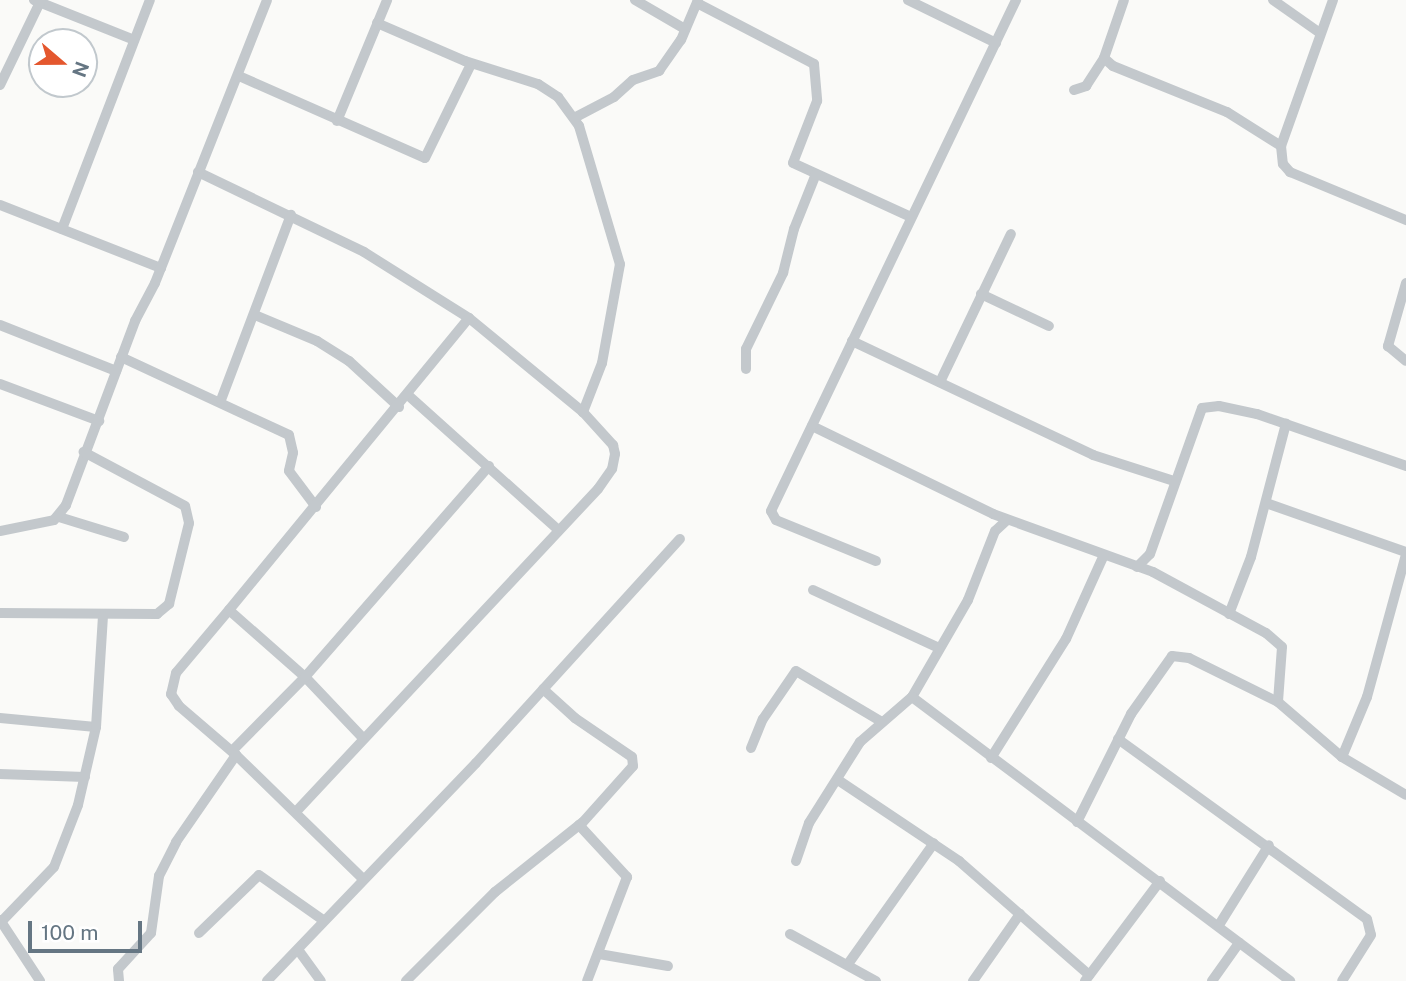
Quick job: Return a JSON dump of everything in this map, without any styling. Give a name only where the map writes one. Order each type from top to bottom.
[{"type":"street","points":[[62,229],[132,39],[150,0]]},
{"type":"street","points":[[59,517],[99,421],[121,356],[161,268],[268,0]]},
{"type":"street","points":[[337,121],[387,0]]},
{"type":"street","points":[[635,0],[685,29]]},
{"type":"street","points":[[908,0],[996,43]]},
{"type":"street","points":[[876,561],[771,515],[1016,0]]},
{"type":"street","points":[[1074,90],[1086,86],[1104,58],[1124,0]]},
{"type":"street","points":[[1273,0],[1320,33]]},
{"type":"street","points":[[1332,0],[1281,146],[1283,164],[1290,172],[1406,220]]},
{"type":"street","points":[[0,85],[39,1],[132,39]]},
{"type":"street","points":[[574,118],[614,97],[634,80],[654,75],[685,29],[698,1],[814,64],[818,88],[814,114],[792,158],[797,167],[911,217]]},
{"type":"street","points":[[377,23],[471,64],[538,85],[558,97],[586,139],[620,264],[602,363],[583,412]]},
{"type":"street","points":[[1104,58],[1112,66],[1227,112],[1281,146]]},
{"type":"street","points":[[239,76],[425,158],[471,64]]},
{"type":"street","points":[[198,172],[364,252],[469,318],[583,412],[613,444],[615,462],[598,489],[557,529],[296,811]]},
{"type":"street","points":[[746,369],[746,349],[783,273],[794,229],[816,174]]},
{"type":"street","points":[[0,205],[161,268]]},
{"type":"street","points":[[221,400],[291,215]]},
{"type":"street","points":[[940,382],[1011,234]]},
{"type":"street","points":[[1406,283],[1388,346],[1406,361]]},
{"type":"street","points":[[981,294],[1049,326]]},
{"type":"street","points":[[254,315],[317,341],[349,360],[399,407]]},
{"type":"street","points":[[362,878],[234,753],[178,706],[171,684],[229,610],[409,396],[469,318]]},
{"type":"street","points":[[0,325],[116,371]]},
{"type":"street","points":[[852,341],[1093,455],[1174,481]]},
{"type":"street","points":[[121,356],[221,400],[289,435],[293,453],[289,471],[316,507]]},
{"type":"street","points":[[0,384],[99,421]]},
{"type":"street","points":[[409,396],[557,529]]},
{"type":"street","points":[[1137,567],[1150,554],[1202,408],[1219,405],[1286,424],[1406,466]]},
{"type":"street","points":[[1229,614],[1266,503],[1286,424]]},
{"type":"street","points":[[812,426],[1007,520],[1153,572],[1266,632],[1282,647],[1278,702]]},
{"type":"street","points":[[0,613],[77,612],[103,616],[164,610],[188,514],[185,506],[168,494],[85,452]]},
{"type":"street","points":[[119,981],[118,969],[151,933],[159,876],[176,842],[234,753],[305,677],[489,466]]},
{"type":"street","points":[[1266,503],[1406,553],[1367,697],[1342,757]]},
{"type":"street","points":[[993,514],[995,531]]},
{"type":"street","points":[[0,531],[59,517],[124,537]]},
{"type":"street","points":[[796,862],[809,823],[860,743],[912,697],[968,600],[995,531],[1007,520]]},
{"type":"street","points":[[267,981],[299,951],[323,920],[543,689],[680,539]]},
{"type":"street","points":[[1150,554],[1153,572]]},
{"type":"street","points":[[991,758],[1066,639],[1104,555]]},
{"type":"street","points":[[813,590],[939,648]]},
{"type":"street","points":[[229,610],[305,677],[362,737]]},
{"type":"street","points":[[40,981],[1,921],[54,867],[85,778],[96,727],[103,616]]},
{"type":"street","points":[[1077,822],[1118,739],[1160,670],[1176,654],[1278,702],[1342,757],[1406,795]]},
{"type":"street","points":[[751,748],[775,698],[796,671],[882,722]]},
{"type":"street","points":[[406,981],[495,891],[579,824],[634,761],[575,718],[543,689]]},
{"type":"street","points":[[912,697],[1219,925],[1290,981]]},
{"type":"street","points":[[0,718],[96,727]]},
{"type":"street","points":[[1118,739],[1269,845],[1371,924],[1371,935],[1342,981]]},
{"type":"street","points":[[0,774],[85,778]]},
{"type":"street","points":[[838,780],[934,843],[1020,914],[1087,978],[1160,881]]},
{"type":"street","points":[[579,824],[627,877],[587,981]]},
{"type":"street","points":[[848,964],[934,843]]},
{"type":"street","points":[[1219,925],[1269,845]]},
{"type":"street","points":[[199,933],[259,875],[323,920]]},
{"type":"street","points":[[973,981],[1020,914]]},
{"type":"street","points":[[790,934],[876,981]]},
{"type":"street","points":[[1212,981],[1240,943]]},
{"type":"street","points":[[299,951],[321,981]]},
{"type":"street","points":[[599,954],[668,966]]}]
